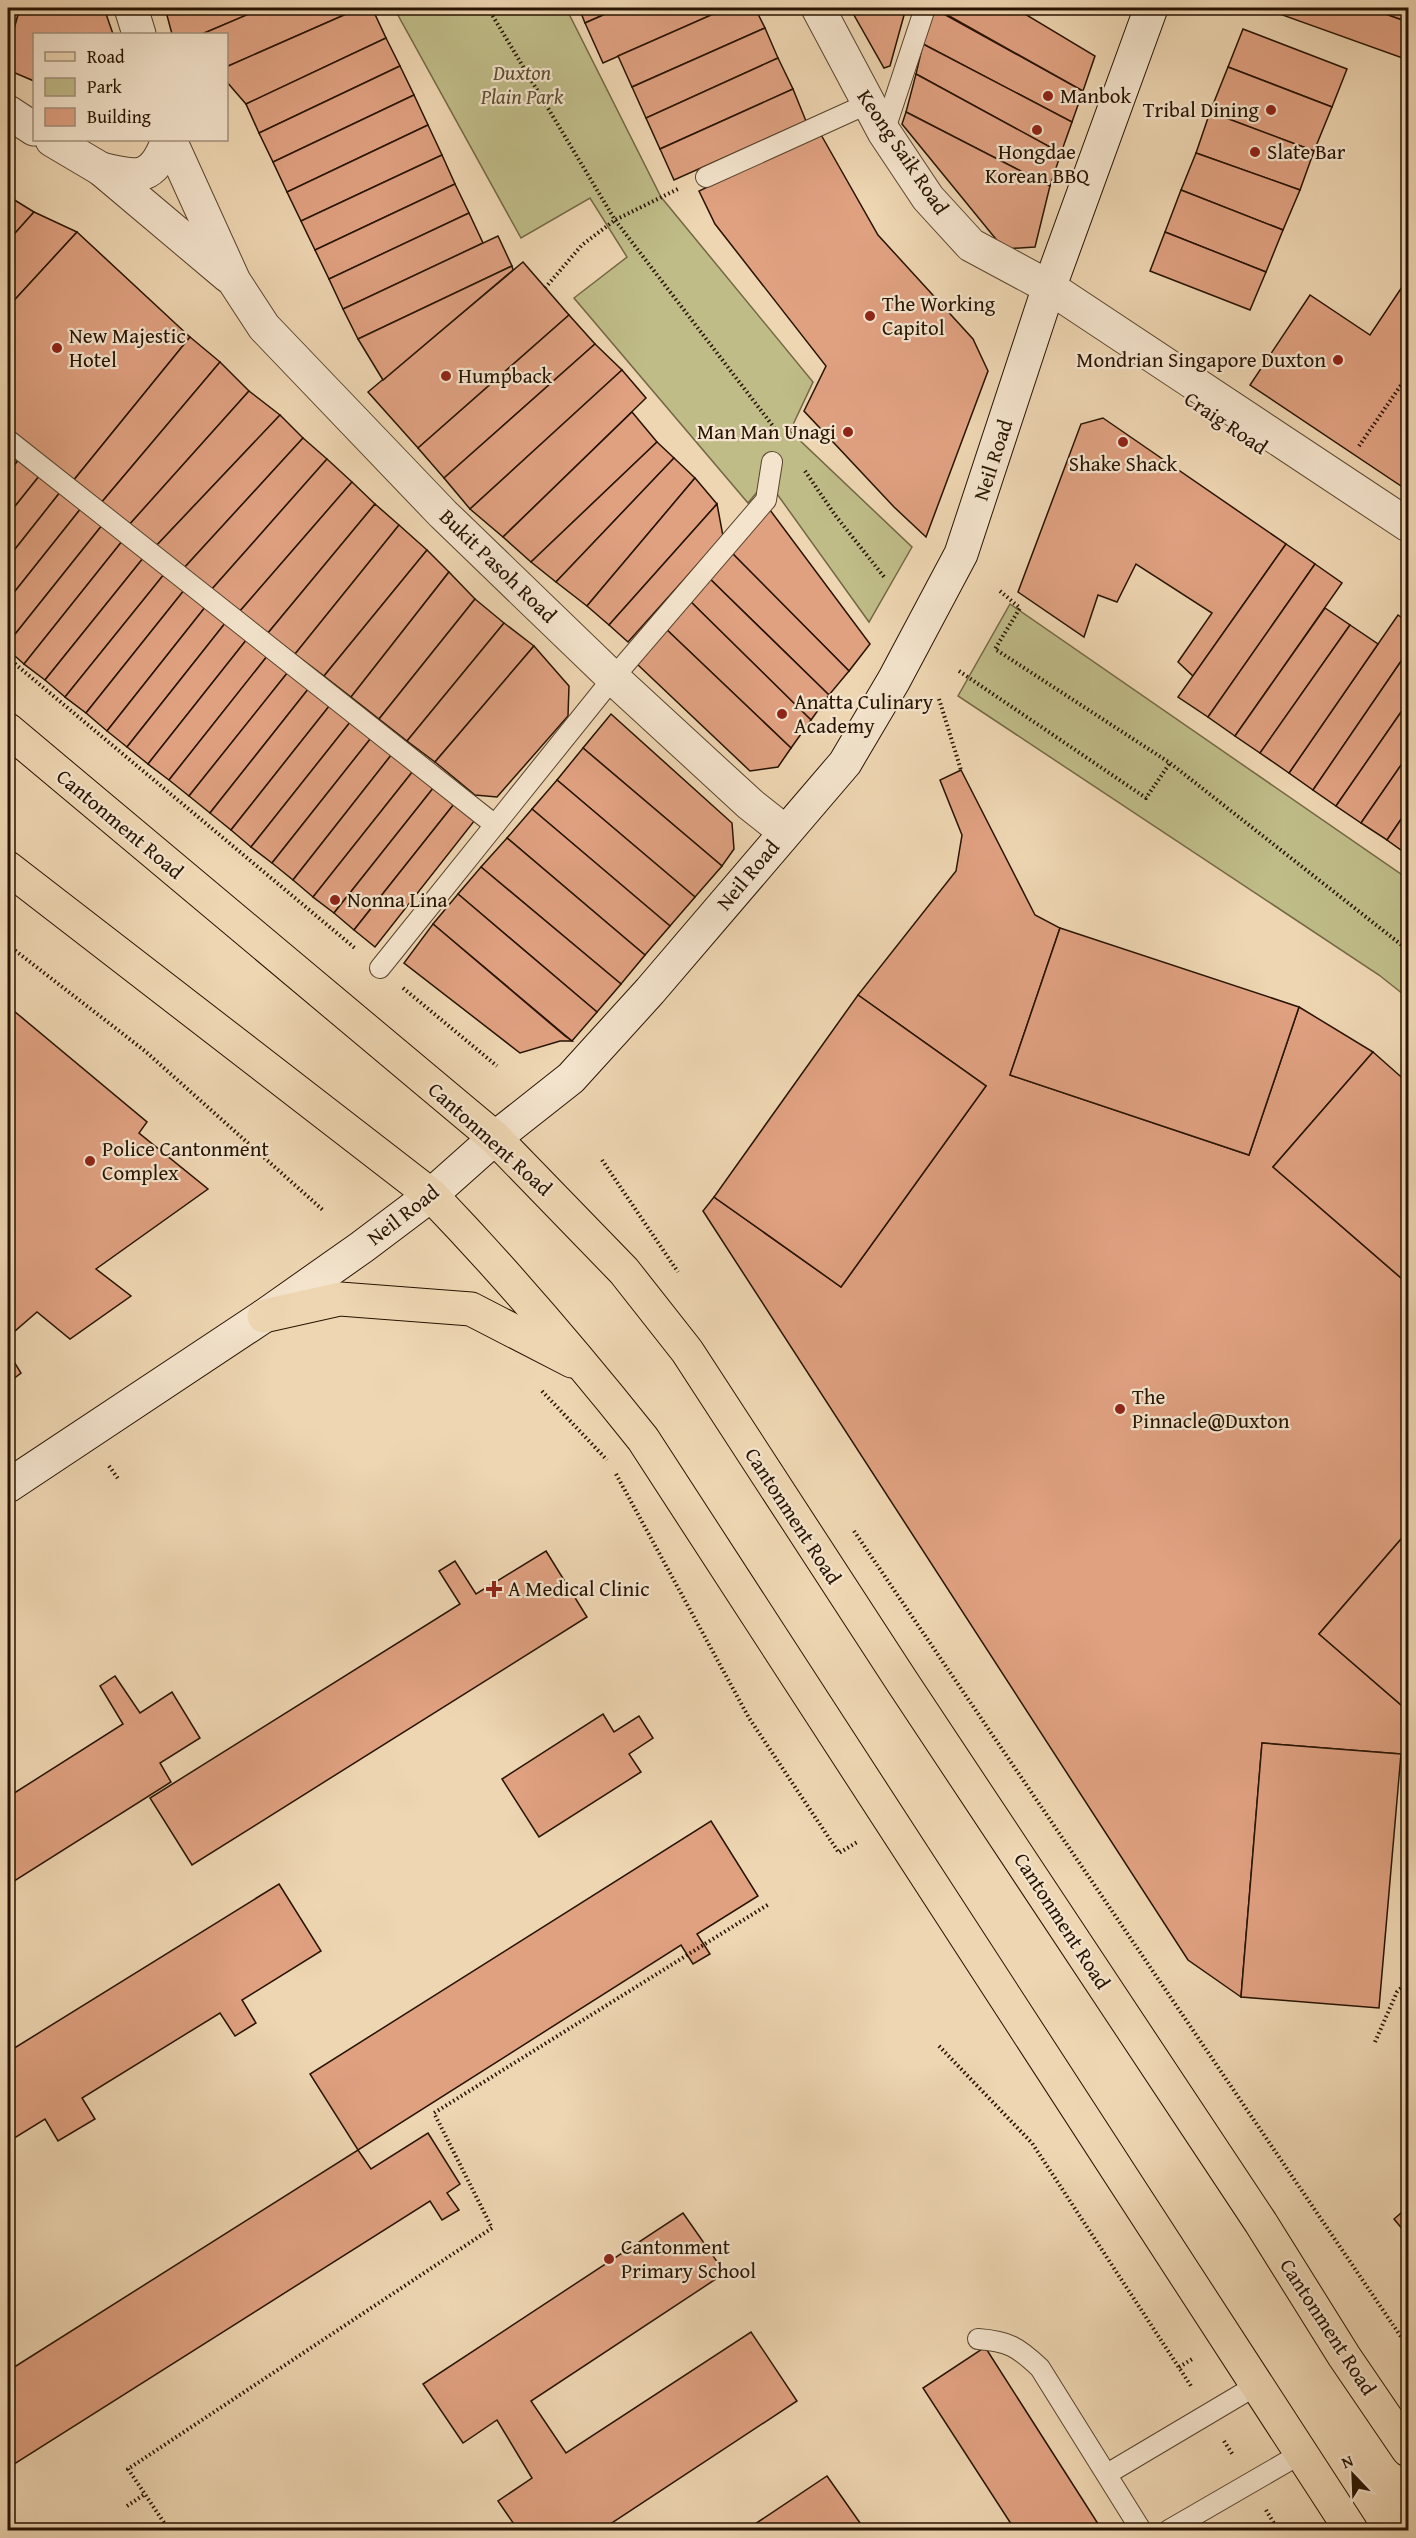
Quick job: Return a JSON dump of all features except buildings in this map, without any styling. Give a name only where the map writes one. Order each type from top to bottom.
[{"type":"main road","name":"Cantonment Road","points":[[8,730],[495,1138],[624,1270],[687,1351],[888,1661],[1261,2223],[1344,2356],[1408,2450]]},
{"type":"main road","points":[[8,868],[431,1195],[485,1251],[587,1369],[643,1439],[1351,2530]]},
{"type":"main road","points":[[264,1316],[340,1299],[471,1309],[587,1369]]},
{"type":"street","points":[[131,8],[139,33]]},
{"type":"street","name":"Keong Saik Road","points":[[818,8],[867,104],[928,198],[970,245],[1047,295]]},
{"type":"street","name":"Neil Road","points":[[8,1486],[264,1316],[431,1195],[495,1138],[571,1078],[650,991],[784,831],[845,763],[894,680],[961,554],[1047,295],[1151,8]]},
{"type":"street","points":[[8,111],[33,112]]},
{"type":"street","points":[[8,111],[33,128]]},
{"type":"street","name":"Bukit Pasoh Road","points":[[54,141],[100,170],[234,280]]},
{"type":"street","name":"Bukit Pasoh Road","points":[[100,170],[130,177],[139,175],[160,162],[169,141]]},
{"type":"street","name":"Bukit Pasoh Road","points":[[169,141],[234,280],[264,327],[443,514],[613,678],[750,804],[784,831]]},
{"type":"street","name":"Craig Road","points":[[1047,295],[1376,513],[1408,544]]},
{"type":"street","name":"Craig Road","points":[[1376,513],[1408,525]]},
{"type":"lane","points":[[884,132],[925,8]]},
{"type":"lane","points":[[706,177],[867,104]]},
{"type":"lane","points":[[8,440],[495,825]]},
{"type":"lane","points":[[380,969],[613,678],[766,500],[772,462]]},
{"type":"lane","points":[[978,2339],[1002,2341],[1023,2352],[1040,2368],[1141,2530]]},
{"type":"lane","points":[[1107,2474],[1257,2385]]},
{"type":"lane","points":[[1169,2530],[1302,2453]]},
{"type":"path","points":[[488,8],[615,220],[778,432]]},
{"type":"path","points":[[545,288],[582,245],[615,220],[670,193]]},
{"type":"path","points":[[1357,450],[1408,375]]},
{"type":"path","points":[[804,469],[885,578]]},
{"type":"path","points":[[1000,591],[1020,608],[995,649],[1170,763],[1408,950]]},
{"type":"path","points":[[8,658],[497,1066]]},
{"type":"path","points":[[959,671],[1146,798],[1170,763]]},
{"type":"path","points":[[939,699],[961,770]]},
{"type":"path","points":[[8,945],[145,1051],[324,1211]]},
{"type":"path","points":[[602,1160],[681,1277]]},
{"type":"path","points":[[538,1387],[611,1465],[748,1718],[839,1853]]},
{"type":"path","points":[[854,1530],[1408,2347]]},
{"type":"path","points":[[169,2530],[128,2469],[492,2228],[434,2113],[769,1904]]},
{"type":"path","points":[[1375,2042],[1397,1992],[1408,1981]]},
{"type":"path","points":[[939,2046],[1032,2143],[1207,2414],[1278,2530]]},
{"type":"path","points":[[127,2506],[145,2494]]},
{"type":"green space","name":"Duxton Plain Park","points":[[394,8],[566,8],[661,197],[813,382],[790,431],[912,547],[869,622],[767,480],[748,503],[574,298],[627,257],[590,198],[521,238]]},
{"type":"green space","points":[[1010,604],[1408,879],[1408,998],[1379,975],[958,696]]},
{"type":"place","name":"Manbok","points":[[1048,96]]},
{"type":"place","name":"Tribal Dining","points":[[1271,110]]},
{"type":"place","name":"Hongdae Korean BBQ","points":[[1037,130]]},
{"type":"place","name":"Slate Bar","points":[[1255,152]]},
{"type":"place","name":"The Working Capitol","points":[[870,316]]},
{"type":"place","name":"New Majestic Hotel","points":[[57,348]]},
{"type":"place","name":"Mondrian Singapore Duxton","points":[[1338,360]]},
{"type":"place","name":"Humpback","points":[[446,376]]},
{"type":"place","name":"Man Man Unagi","points":[[848,432]]},
{"type":"place","name":"Shake Shack","points":[[1123,442]]},
{"type":"place","name":"Anatta Culinary Academy","points":[[782,714]]},
{"type":"place","name":"Nonna Lina","points":[[335,900]]},
{"type":"place","name":"Police Cantonment Complex","points":[[90,1161]]},
{"type":"place","name":"The Pinnacle@Duxton","points":[[1120,1409]]},
{"type":"place","name":"A Medical Clinic","points":[[494,1589]]},
{"type":"place","name":"Cantonment Primary School","points":[[609,2259]]}]
